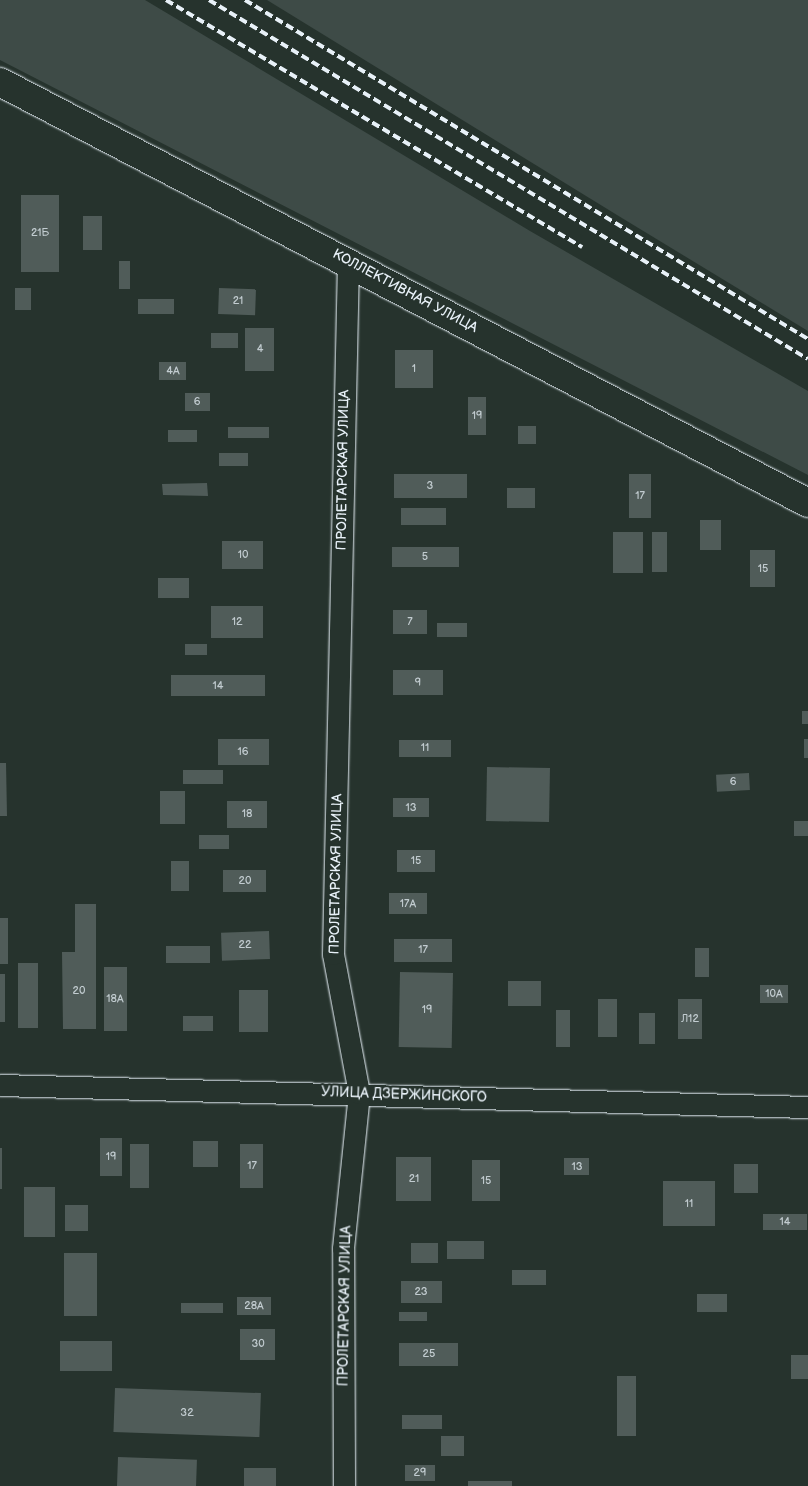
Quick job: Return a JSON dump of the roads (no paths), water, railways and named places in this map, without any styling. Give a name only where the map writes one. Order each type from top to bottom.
[{"type":"street","name":"КОЛЛЕКТИВНАЯ УЛИЦА","points":[[0,82],[348,260],[808,503]]},
{"type":"street","name":"ПРОЛЕТАРСКАЯ УЛИЦА","points":[[344,1486],[343,1248],[359,1093],[333,954],[348,260]]},
{"type":"street","name":"УЛИЦА ДЗЕРЖИНСКОГО","points":[[0,1085],[808,1106]]},
{"type":"railway","points":[[166,0],[582,247]]},
{"type":"railway","points":[[209,0],[808,359]]},
{"type":"railway","points":[[245,0],[808,339]]}]
